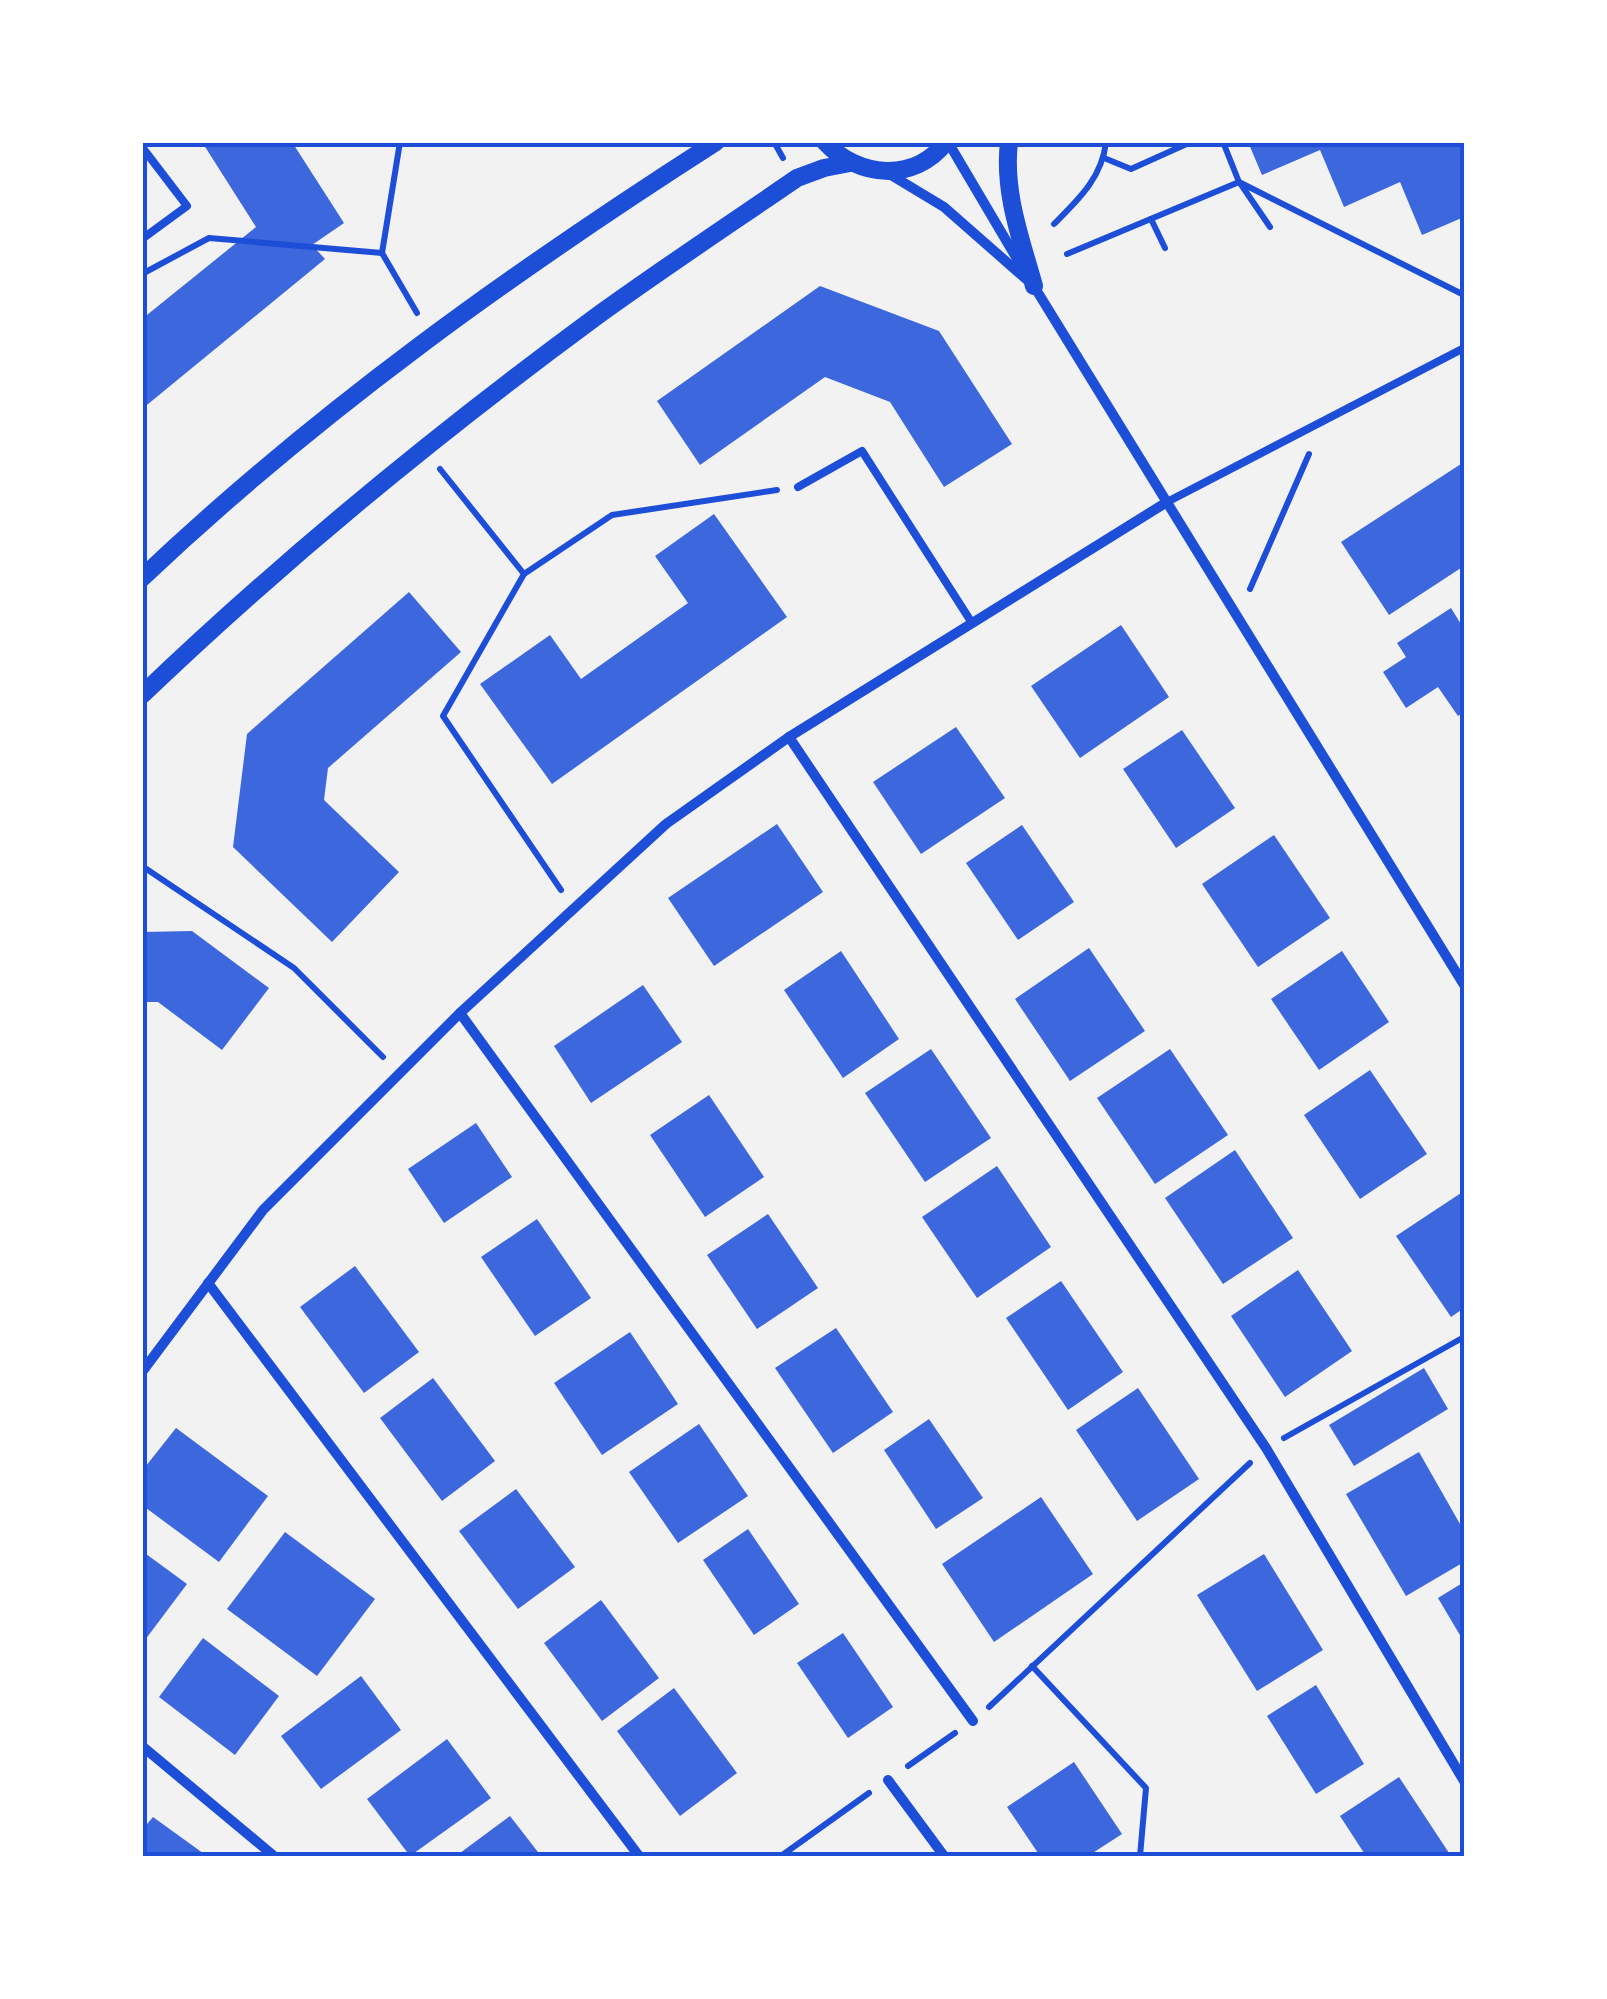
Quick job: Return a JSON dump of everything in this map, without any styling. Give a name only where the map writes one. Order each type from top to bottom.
[{"type":"street","points":[[142,578],[222,502],[430,336],[604,214],[716,142]]},
{"type":"street","points":[[824,142],[850,164]]},
{"type":"street","points":[[886,172],[915,167],[947,142],[1464,984]]},
{"type":"street","points":[[1009,142],[1006,170],[1010,201],[1034,286]]},
{"type":"street","points":[[142,695],[223,618],[425,449],[597,316],[796,178],[850,164],[886,172],[944,207],[1034,286]]},
{"type":"street","points":[[142,1372],[263,1210],[460,1013],[666,824],[789,737],[1167,502]]},
{"type":"street","points":[[789,737],[1266,1448],[1464,1781]]},
{"type":"street","points":[[460,1013],[974,1721]]},
{"type":"street","points":[[208,1283],[639,1856]]},
{"type":"street","points":[[142,1746],[274,1856]]},
{"type":"street","points":[[888,1780],[944,1856]]},
{"type":"lane","points":[[142,147],[187,206],[142,239]]},
{"type":"lane","points":[[1167,502],[1464,348]]},
{"type":"lane","points":[[798,487],[862,450],[972,623]]},
{"type":"path","points":[[400,142],[382,252],[430,336]]},
{"type":"path","points":[[774,142],[784,158]]},
{"type":"path","points":[[1054,224],[1081,197],[1098,172],[1106,142]]},
{"type":"path","points":[[1104,158],[1131,169],[1192,142]]},
{"type":"path","points":[[1222,142],[1239,182],[1270,227]]},
{"type":"path","points":[[1067,254],[1239,182],[1464,295]]},
{"type":"path","points":[[1151,219],[1165,248]]},
{"type":"path","points":[[142,274],[209,238],[382,252]]},
{"type":"path","points":[[1237,619],[1323,421]]},
{"type":"path","points":[[425,449],[524,574]]},
{"type":"path","points":[[573,907],[443,716],[524,574],[612,516],[798,487]]},
{"type":"path","points":[[142,866],[294,968],[400,1073]]},
{"type":"path","points":[[974,1721],[1266,1448],[1464,1338]]},
{"type":"path","points":[[1032,1666],[1146,1788],[1140,1856]]},
{"type":"building","points":[[202,142],[292,142],[344,223],[312,245],[325,259],[142,409],[142,319],[256,227]]},
{"type":"building","points":[[1248,142],[1464,142],[1464,217],[1422,235],[1400,182],[1344,207],[1320,150],[1262,175]]},
{"type":"building","points":[[820,286],[939,331],[1012,444],[944,487],[890,402],[825,377],[700,465],[657,401]]},
{"type":"building","points":[[1464,462],[1464,566],[1389,615],[1341,542]]},
{"type":"building","points":[[714,514],[787,617],[552,784],[480,684],[550,635],[581,679],[688,603],[655,556]]},
{"type":"building","points":[[409,592],[461,652],[328,768],[324,800],[399,872],[332,942],[233,847],[247,734]]},
{"type":"building","points":[[1451,608],[1464,629],[1464,712],[1458,716],[1438,687],[1406,708],[1383,672],[1406,657],[1397,643]]},
{"type":"building","points":[[1121,625],[1169,697],[1080,758],[1031,686]]},
{"type":"building","points":[[956,727],[1005,798],[921,854],[873,782]]},
{"type":"building","points":[[1182,730],[1235,808],[1176,848],[1123,769]]},
{"type":"building","points":[[777,824],[823,892],[714,966],[668,898]]},
{"type":"building","points":[[1022,825],[1074,902],[1018,940],[966,863]]},
{"type":"building","points":[[1274,835],[1330,918],[1258,967],[1202,884]]},
{"type":"building","points":[[192,931],[269,988],[222,1050],[158,1002],[142,1002],[142,932]]},
{"type":"building","points":[[1089,948],[1145,1031],[1070,1081],[1015,999]]},
{"type":"building","points":[[841,951],[899,1039],[843,1078],[784,990]]},
{"type":"building","points":[[1342,951],[1389,1022],[1319,1070],[1271,999]]},
{"type":"building","points":[[643,985],[682,1042],[591,1103],[554,1046]]},
{"type":"building","points":[[931,1049],[991,1138],[925,1182],[865,1093]]},
{"type":"building","points":[[1170,1049],[1228,1135],[1155,1184],[1097,1098]]},
{"type":"building","points":[[1370,1070],[1427,1154],[1360,1199],[1304,1115]]},
{"type":"building","points":[[709,1095],[764,1177],[705,1217],[650,1135]]},
{"type":"building","points":[[476,1123],[512,1177],[444,1223],[408,1169]]},
{"type":"building","points":[[1235,1150],[1293,1238],[1223,1284],[1165,1198]]},
{"type":"building","points":[[997,1166],[1051,1247],[977,1298],[922,1217]]},
{"type":"building","points":[[1464,1191],[1464,1308],[1451,1317],[1396,1236]]},
{"type":"building","points":[[768,1214],[818,1288],[757,1329],[707,1255]]},
{"type":"building","points":[[537,1219],[591,1298],[535,1336],[481,1257]]},
{"type":"building","points":[[355,1266],[419,1352],[364,1393],[300,1307]]},
{"type":"building","points":[[1298,1270],[1352,1351],[1285,1397],[1231,1316]]},
{"type":"building","points":[[1061,1281],[1123,1372],[1068,1410],[1006,1318]]},
{"type":"building","points":[[836,1328],[893,1412],[833,1453],[775,1368]]},
{"type":"building","points":[[630,1332],[678,1404],[602,1455],[554,1383]]},
{"type":"building","points":[[1424,1368],[1448,1409],[1354,1466],[1329,1425]]},
{"type":"building","points":[[433,1378],[495,1461],[442,1501],[380,1418]]},
{"type":"building","points":[[1138,1388],[1199,1479],[1137,1521],[1076,1430]]},
{"type":"building","points":[[929,1419],[983,1498],[936,1529],[884,1450]]},
{"type":"building","points":[[699,1424],[748,1496],[678,1543],[629,1472]]},
{"type":"building","points":[[176,1428],[268,1496],[219,1562],[142,1505],[142,1471]]},
{"type":"building","points":[[1419,1452],[1464,1531],[1464,1562],[1406,1596],[1346,1494]]},
{"type":"building","points":[[516,1489],[575,1567],[518,1609],[459,1531]]},
{"type":"building","points":[[1041,1497],[1093,1574],[994,1642],[942,1564]]},
{"type":"building","points":[[748,1529],[799,1604],[754,1635],[703,1560]]},
{"type":"building","points":[[285,1532],[375,1599],[317,1676],[227,1609]]},
{"type":"building","points":[[142,1551],[187,1584],[142,1644]]},
{"type":"building","points":[[1264,1554],[1323,1650],[1257,1691],[1197,1595]]},
{"type":"building","points":[[1464,1582],[1464,1642],[1438,1598]]},
{"type":"building","points":[[601,1600],[659,1678],[602,1721],[544,1643]]},
{"type":"building","points":[[843,1633],[893,1707],[848,1738],[797,1663]]},
{"type":"building","points":[[203,1638],[279,1696],[235,1755],[159,1697]]},
{"type":"building","points":[[361,1676],[401,1730],[321,1789],[281,1736]]},
{"type":"building","points":[[1316,1685],[1364,1764],[1316,1794],[1267,1716]]},
{"type":"building","points":[[674,1688],[737,1773],[680,1816],[617,1731]]},
{"type":"building","points":[[447,1739],[491,1798],[410,1856],[367,1799]]},
{"type":"building","points":[[1074,1762],[1122,1834],[1088,1856],[1040,1856],[1007,1807]]},
{"type":"building","points":[[1399,1777],[1451,1856],[1366,1856],[1340,1816]]},
{"type":"building","points":[[510,1816],[541,1856],[456,1856]]},
{"type":"building","points":[[153,1817],[207,1856],[142,1856],[142,1830]]}]
